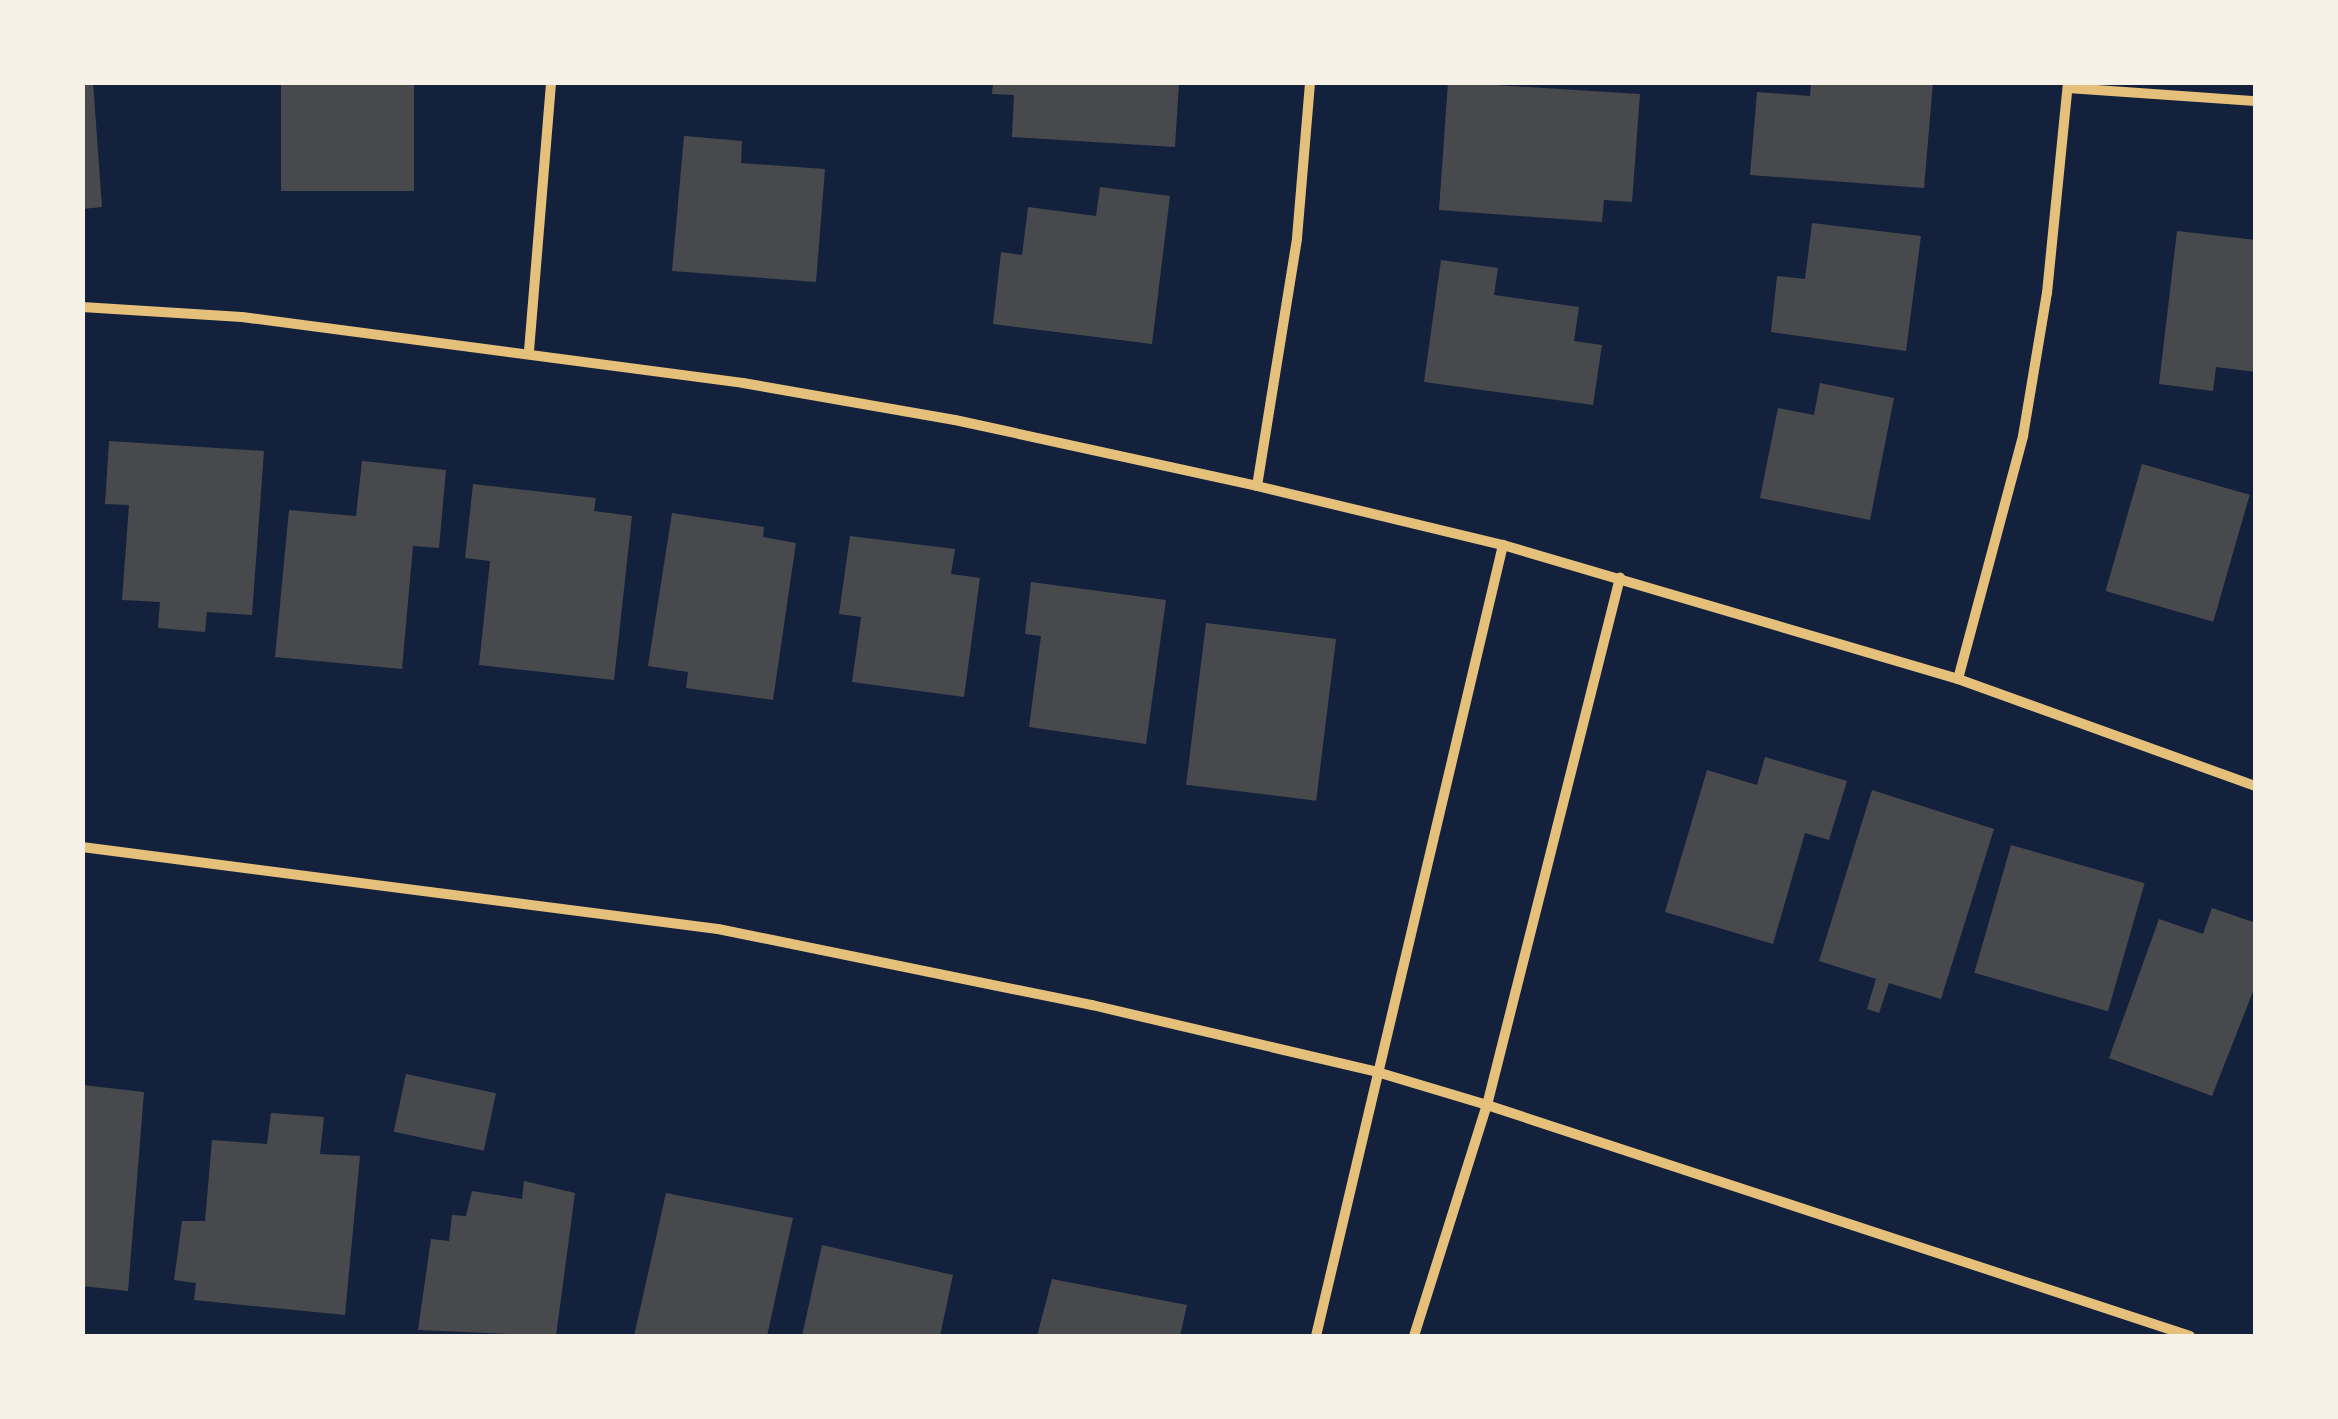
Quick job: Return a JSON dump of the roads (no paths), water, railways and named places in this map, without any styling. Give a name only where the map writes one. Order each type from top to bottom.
[{"type":"street","points":[[529,351],[551,82]]},
{"type":"street","points":[[1257,486],[1298,238],[1310,82]]},
{"type":"street","points":[[1958,679],[2023,436],[2068,85],[2256,101]]},
{"type":"street","points":[[82,306],[242,317],[529,351],[955,420],[1257,486],[1503,545],[1958,679],[2256,786]]},
{"type":"street","points":[[1316,1336],[1503,545]]},
{"type":"street","points":[[1414,1336],[1486,1105],[1620,578]]},
{"type":"street","points":[[82,847],[718,929],[1377,1072],[2190,1336]]}]
